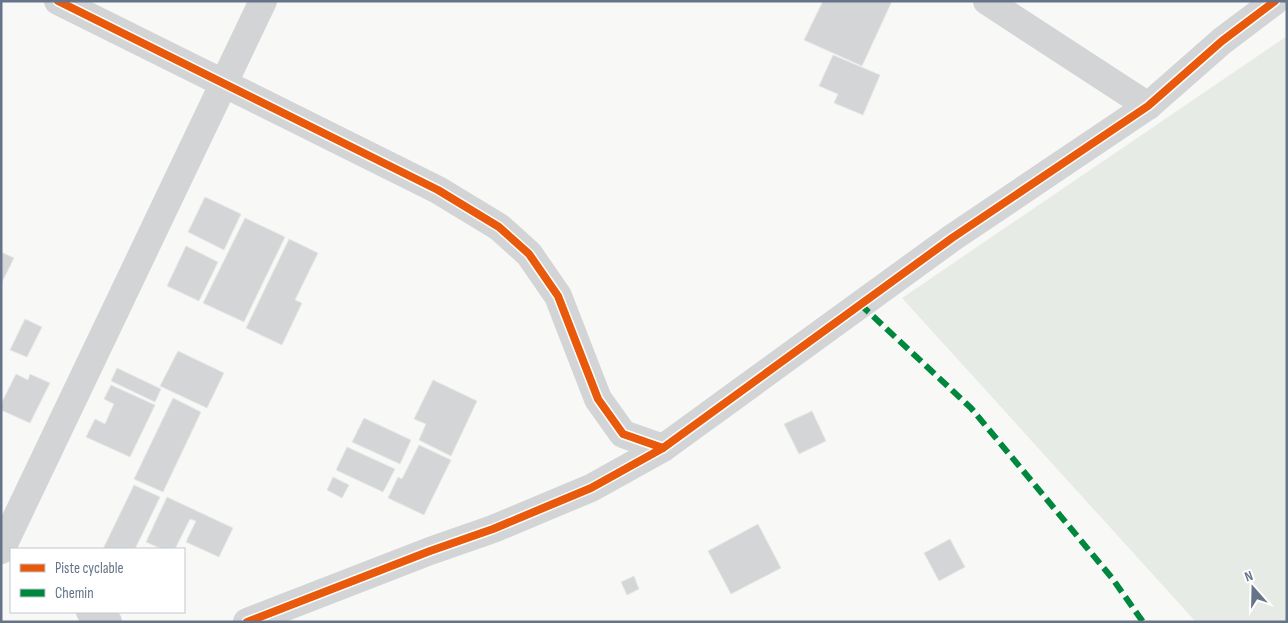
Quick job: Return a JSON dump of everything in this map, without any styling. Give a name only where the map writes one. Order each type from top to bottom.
[{"type":"street","points":[[58,1],[438,190],[499,227],[529,254],[558,296],[598,399],[623,434],[663,448]]},
{"type":"street","points":[[1,550],[222,83],[263,1]]},
{"type":"street","points":[[987,1],[1148,106]]},
{"type":"street","points":[[247,622],[430,551],[493,529],[582,492],[663,448],[952,238],[1148,106],[1222,41],[1275,1]]},
{"type":"street","points":[[92,613],[108,622]]},
{"type":"shaded area","points":[[1287,36],[1287,622],[1196,622],[902,298]]},
{"type":"building","points":[[823,1],[892,1],[862,66],[804,40]]},
{"type":"building","points":[[833,55],[880,75],[863,115],[834,103],[838,94],[819,86]]},
{"type":"building","points":[[205,197],[241,214],[224,250],[188,232]]},
{"type":"building","points":[[245,218],[285,237],[244,322],[203,303]]},
{"type":"building","points":[[289,239],[318,253],[295,300],[302,303],[282,345],[246,328]]},
{"type":"building","points":[[186,246],[218,262],[199,301],[167,286]]},
{"type":"building","points":[[1,252],[14,258],[1,284]]},
{"type":"building","points":[[25,319],[42,327],[27,357],[10,350]]},
{"type":"building","points":[[178,351],[224,373],[207,408],[160,386]]},
{"type":"building","points":[[117,368],[161,389],[155,402],[111,381]]},
{"type":"building","points":[[16,374],[28,380],[30,374],[50,383],[30,423],[1,410],[1,404]]},
{"type":"building","points":[[433,380],[477,401],[451,456],[419,440],[426,424],[414,419]]},
{"type":"building","points":[[111,385],[155,405],[130,457],[86,437],[95,419],[105,424],[114,404],[104,399]]},
{"type":"building","points":[[173,398],[201,412],[163,492],[134,479]]},
{"type":"building","points":[[812,411],[826,441],[799,454],[784,424]]},
{"type":"building","points":[[364,418],[411,440],[400,464],[352,442]]},
{"type":"building","points":[[419,445],[451,460],[424,515],[388,498],[398,477],[402,479]]},
{"type":"building","points":[[347,447],[395,469],[383,492],[336,470]]},
{"type":"building","points":[[333,477],[349,485],[342,498],[327,490]]},
{"type":"building","points":[[134,485],[160,497],[135,548],[103,548]]},
{"type":"building","points":[[167,497],[233,528],[219,557],[186,542],[196,521],[190,519],[176,548],[160,548],[146,542]]},
{"type":"building","points":[[758,524],[781,568],[731,594],[708,551]]},
{"type":"building","points":[[950,539],[965,567],[939,581],[924,553]]},
{"type":"building","points":[[634,576],[639,589],[627,595],[621,582]]},
{"type":"marked path","points":[[860,304],[971,408],[1112,578],[1143,622]]},
{"type":"cycle path","points":[[58,1],[438,190],[499,227],[529,254],[558,296],[598,399],[623,434],[663,448]]},
{"type":"cycle path","points":[[247,622],[430,551],[493,529],[591,488],[663,448],[952,238],[1148,106],[1222,41],[1275,1]]}]
